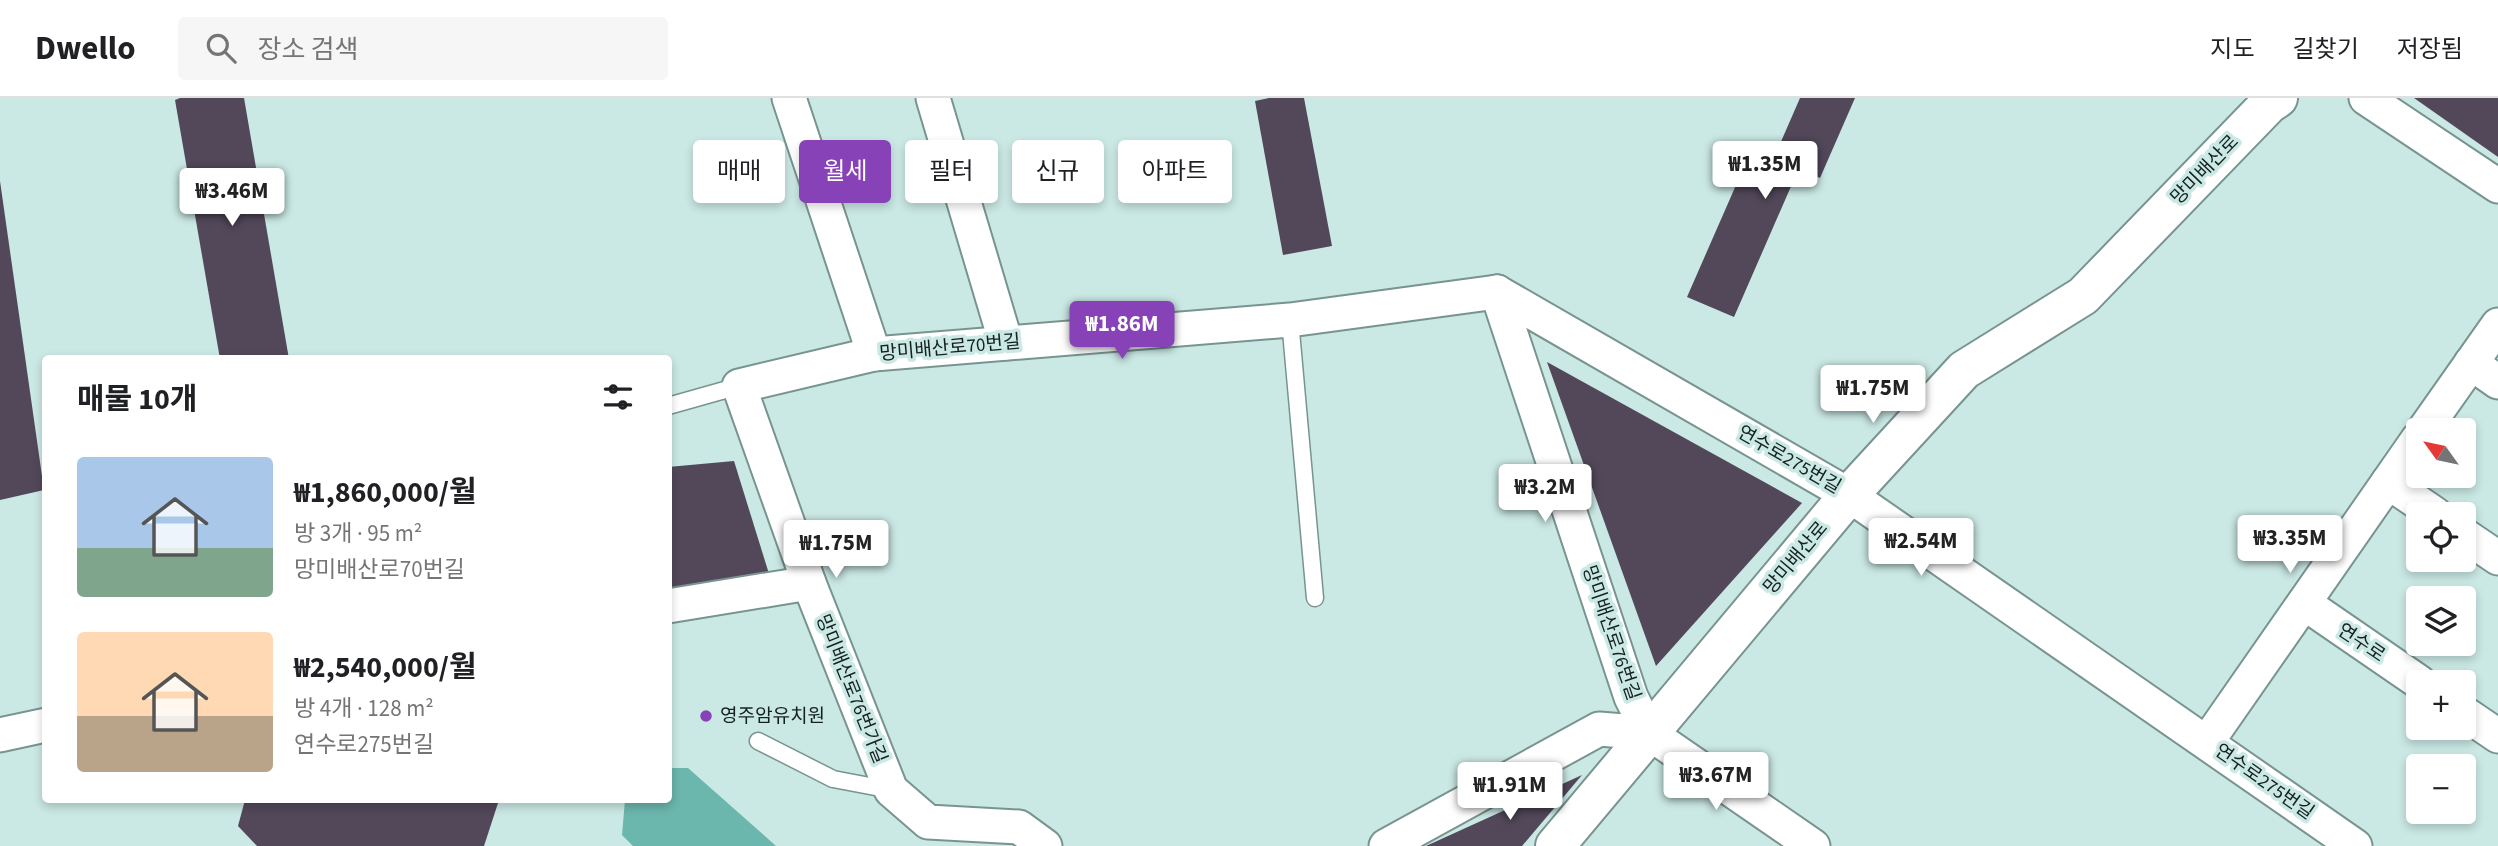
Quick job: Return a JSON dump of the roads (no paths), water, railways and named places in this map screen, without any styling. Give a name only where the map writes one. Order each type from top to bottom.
[{"type":"street","points":[[789,98],[874,354]]},
{"type":"street","points":[[933,98],[1006,343]]},
{"type":"street","name":"망미배산로","points":[[1555,846],[1849,495],[1964,370],[2083,296],[2269,104],[2278,98]]},
{"type":"street","points":[[2367,98],[2498,186]]},
{"type":"street","name":"망미배산로70번길","points":[[739,386],[874,354],[1290,320],[1497,292]]},
{"type":"street","name":"연수로275번길","points":[[1497,292],[1849,495],[2356,846]]},
{"type":"street","name":"망미배산로76번길","points":[[1497,292],[1631,697],[1649,733]]},
{"type":"street","points":[[2437,418],[2485,372],[2498,325]]},
{"type":"street","name":"망미배산로76번가길","points":[[739,386],[808,583],[891,790],[928,822],[1019,827],[1045,846]]},
{"type":"street","name":"연수로275번길","points":[[2207,743],[2406,456]]},
{"type":"street","points":[[2388,482],[2417,502]]},
{"type":"street","points":[[2476,543],[2498,558]]},
{"type":"street","points":[[672,605],[808,583]]},
{"type":"street","name":"연수로","points":[[2304,603],[2406,673]]},
{"type":"street","points":[[2476,721],[2498,736]]},
{"type":"street","points":[[0,735],[42,726]]},
{"type":"street","points":[[1386,846],[1599,729],[1649,733],[1813,846]]},
{"type":"lane","points":[[1290,320],[1315,598]]},
{"type":"lane","points":[[672,404],[739,386]]},
{"type":"lane","points":[[758,741],[833,779],[891,790]]},
{"type":"place","name":"영주암유치원","points":[[706,716]]}]
